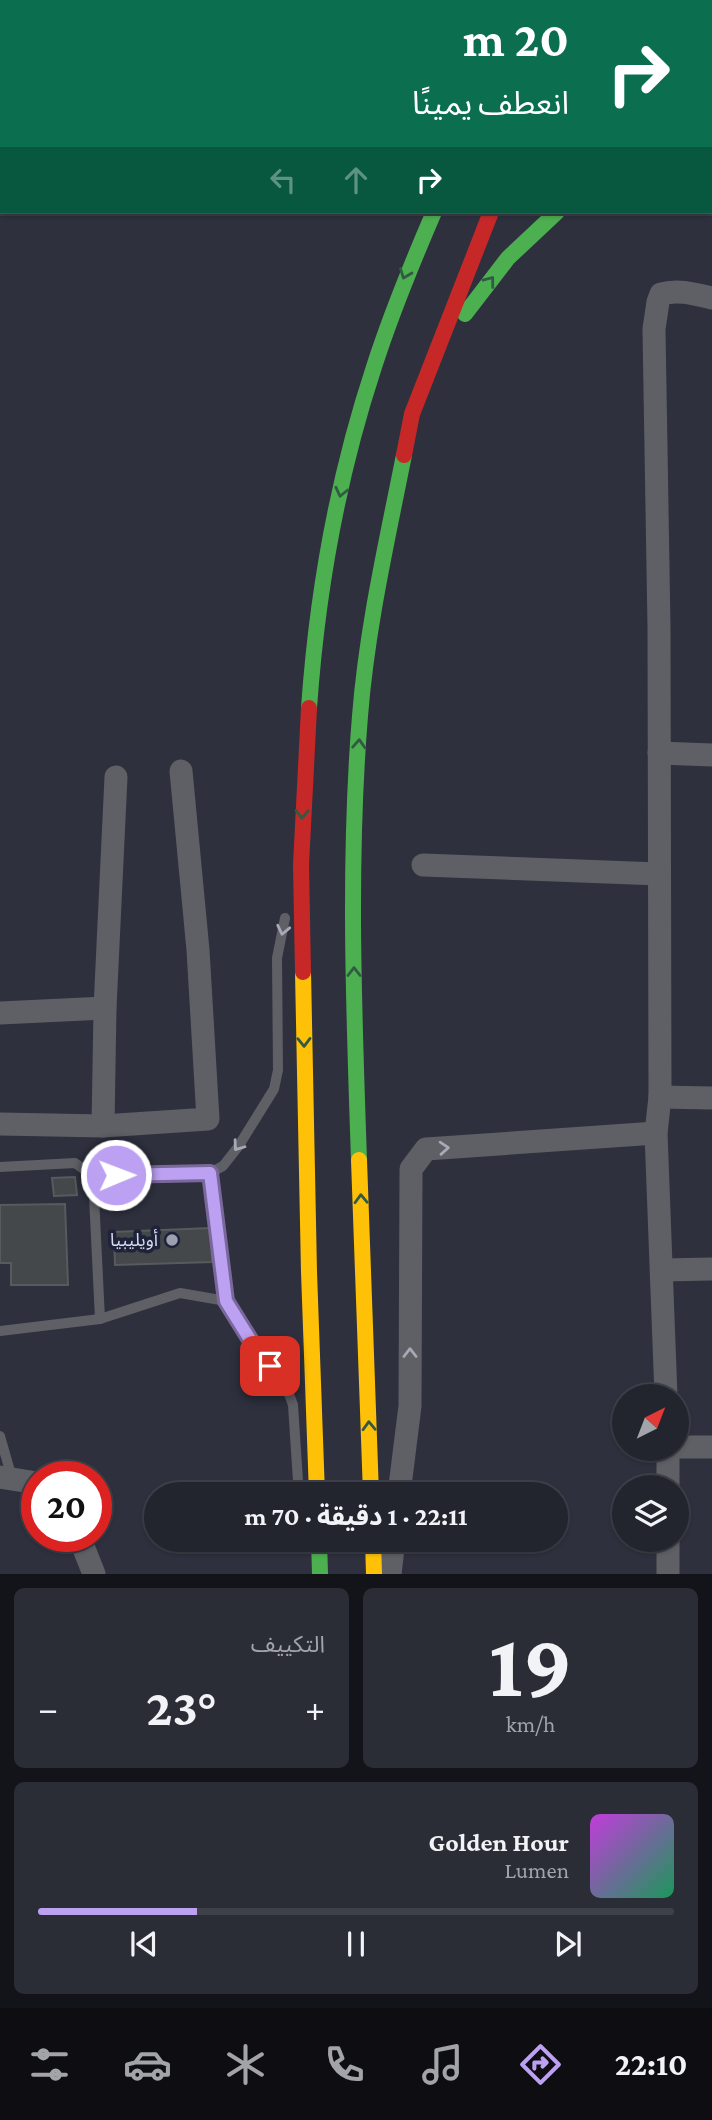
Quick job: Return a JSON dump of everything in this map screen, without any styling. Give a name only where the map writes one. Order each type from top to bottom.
[{"type":"highway","points":[[317,1482],[309,1272],[301,865],[302,806],[314,657],[334,523],[360,411],[408,266],[433,214]]},
{"type":"highway","points":[[371,1482],[355,1030],[354,826],[360,715],[372,614],[412,414],[490,214]]},
{"type":"highway","points":[[433,355],[508,258],[556,214]]},
{"type":"highway","points":[[319,1552],[320,1574]]},
{"type":"highway","points":[[373,1552],[374,1574]]},
{"type":"street","points":[[666,1384],[656,1133],[660,1097],[654,329],[661,294],[669,292],[712,298]]},
{"type":"street","points":[[659,753],[712,755]]},
{"type":"street","points":[[0,1124],[103,1126],[208,1119],[198,950],[181,771]]},
{"type":"street","points":[[103,1126],[105,1008],[116,777]]},
{"type":"street","points":[[423,866],[659,874]]},
{"type":"street","points":[[0,1013],[105,1008]]},
{"type":"street","points":[[660,1097],[712,1098]]},
{"type":"street","points":[[400,1482],[410,1406],[411,1169],[426,1149],[656,1133]]},
{"type":"street","points":[[662,1270],[712,1269]]},
{"type":"street","points":[[690,1447],[712,1447]]},
{"type":"street","points":[[85,1552],[94,1574]]},
{"type":"street","points":[[390,1574],[393,1552]]},
{"type":"street","points":[[668,1552],[668,1574]]},
{"type":"lane","points":[[0,1167],[75,1163],[93,1176],[210,1173],[223,1166],[274,1089],[278,1070],[277,958],[301,865]]},
{"type":"lane","points":[[210,1173],[226,1301],[254,1346],[286,1386],[293,1405],[298,1482]]},
{"type":"lane","points":[[93,1176],[100,1319]]},
{"type":"lane","points":[[0,1331],[100,1319],[180,1293],[226,1301]]},
{"type":"lane","points":[[0,1436],[6,1477]]},
{"type":"lane","points":[[313,1552],[320,1574]]},
{"type":"building","points":[[75,1177],[77,1195],[54,1196],[52,1178]]},
{"type":"building","points":[[65,1204],[68,1285],[11,1285],[11,1263],[0,1263],[0,1205]]},
{"type":"building","points":[[211,1228],[212,1262],[115,1265],[114,1232]]},
{"type":"traffic: fast","points":[[309,708],[317,622],[331,536],[350,450],[387,328],[433,214]]},
{"type":"traffic: fast","points":[[465,314],[508,258],[555,214]]},
{"type":"traffic: fast","points":[[359,1160],[353,938],[356,771],[367,650],[404,455]]},
{"type":"traffic: fast","points":[[319,1552],[320,1574]]},
{"type":"traffic: slow","points":[[303,972],[317,1482]]},
{"type":"traffic: slow","points":[[359,1160],[371,1482]]},
{"type":"traffic: slow","points":[[373,1552],[374,1574]]},
{"type":"traffic: jam","points":[[404,455],[412,414],[490,214]]},
{"type":"traffic: jam","points":[[303,972],[301,865],[309,708]]},
{"type":"place","name":"أويليبيا","points":[[172,1240]]},
{"type":"route","points":[[116,1175],[210,1173],[226,1301],[270,1366]]}]
